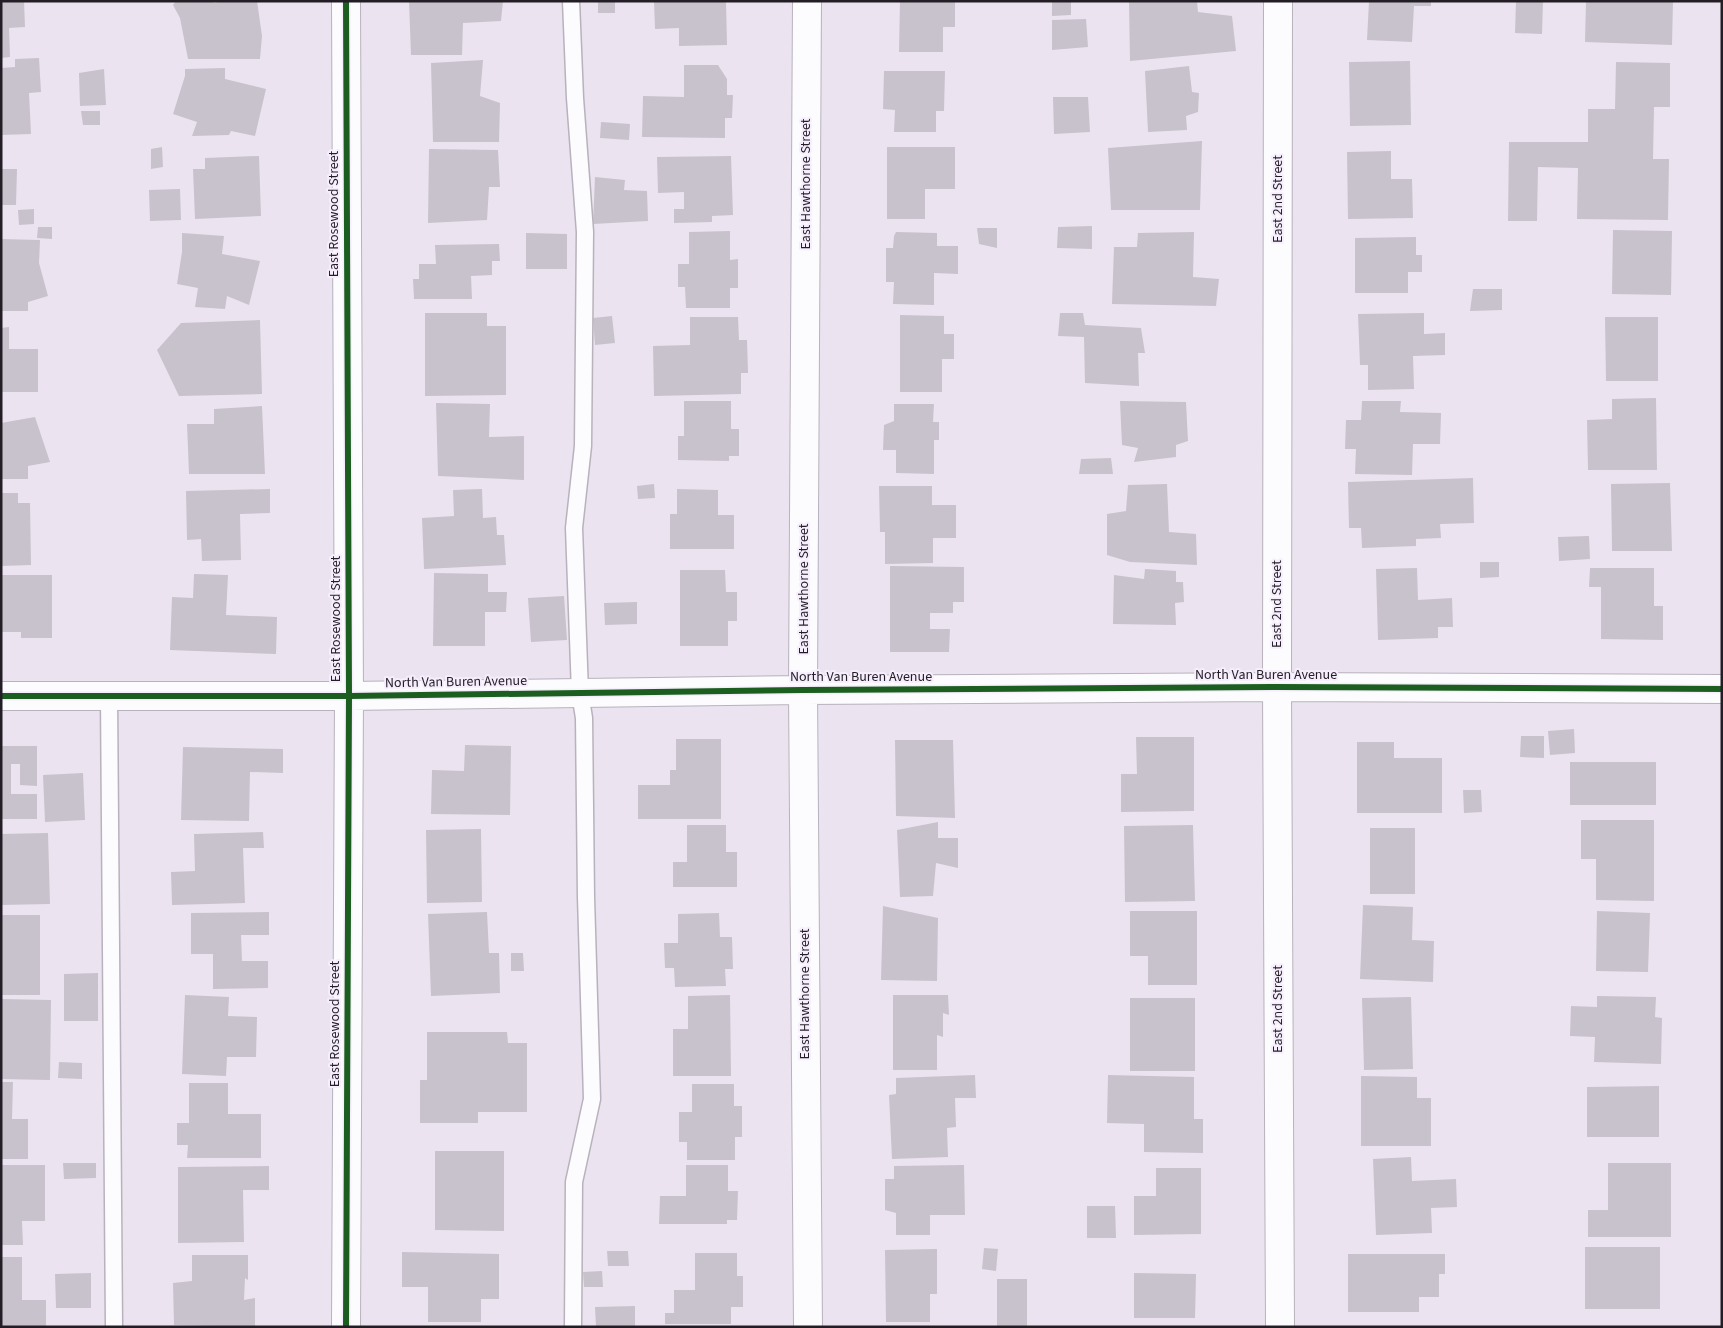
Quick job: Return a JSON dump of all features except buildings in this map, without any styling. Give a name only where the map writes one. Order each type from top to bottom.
[{"type":"street","name":"East Rosewood Street","points":[[346,1],[349,696],[346,1327]]},
{"type":"street","name":"East Hawthorne Street","points":[[807,1],[803,690],[808,1327]]},
{"type":"street","name":"East 2nd Street","points":[[1278,1],[1277,686],[1280,1327]]},
{"type":"street","name":"North Van Buren Avenue","points":[[1,696],[349,696],[1277,686],[1722,689]]},
{"type":"lane","points":[[571,1],[574,98],[585,232],[583,446],[574,528],[580,693],[584,718],[586,897],[592,1099],[574,1182],[573,1327]]},
{"type":"lane","points":[[109,696],[114,1327]]},
{"type":"cycle path","points":[[346,1],[349,696],[346,1327]]},
{"type":"cycle path","points":[[1,696],[349,696],[803,690],[1277,687],[1722,689]]}]
